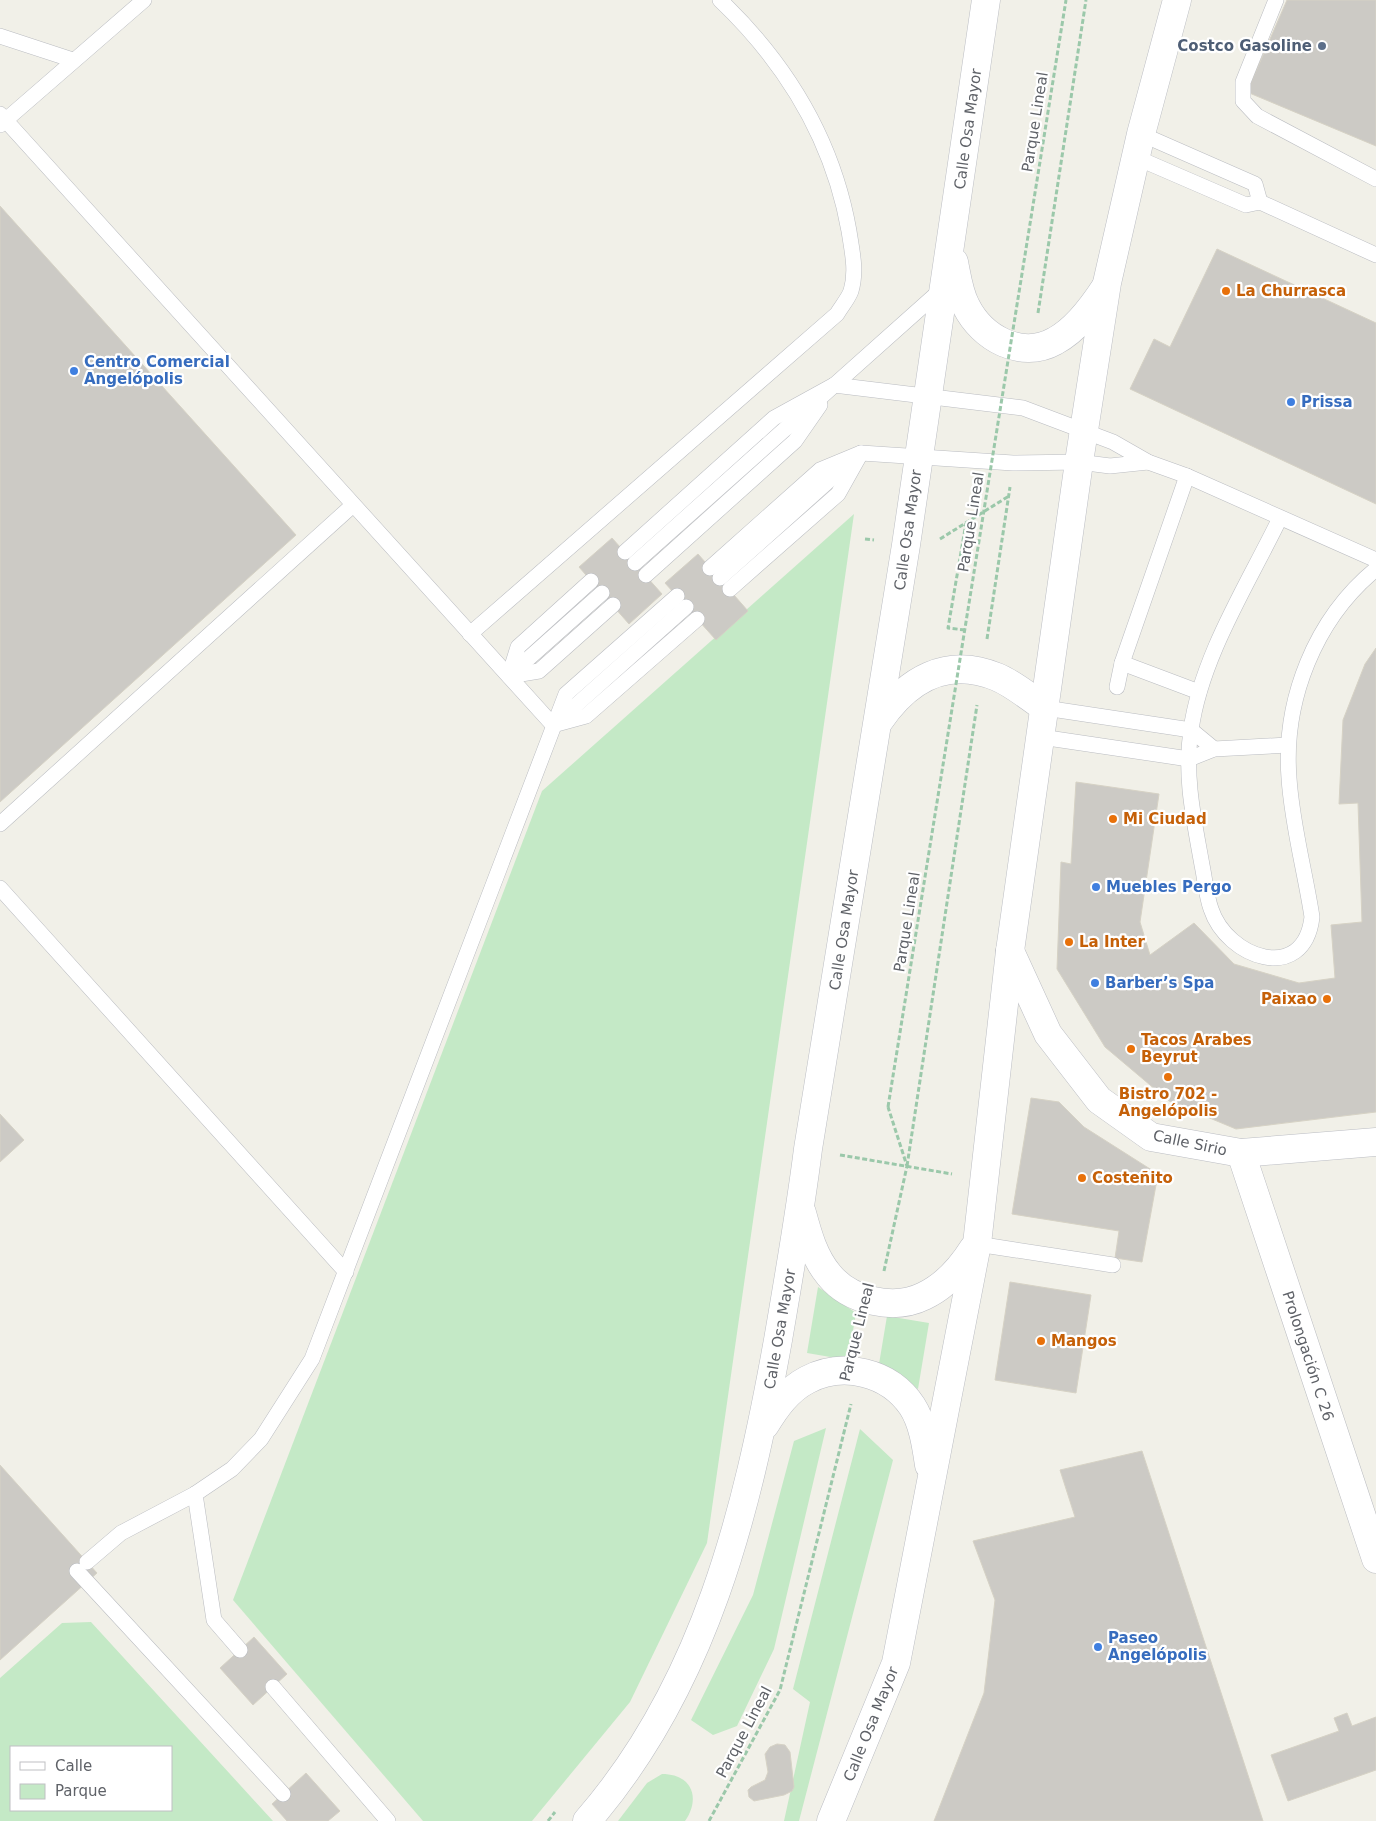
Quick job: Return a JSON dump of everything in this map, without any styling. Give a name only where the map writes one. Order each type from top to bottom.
[{"type":"street","name":"Calle Osa Mayor","points":[[587,1821],[604,1801],[654,1731],[698,1641],[734,1542],[762,1431],[801,1209],[808,1150],[878,723],[951,248],[986,0]]},
{"type":"street","name":"Calle Osa Mayor","points":[[831,1821],[896,1662],[931,1481],[976,1244],[1010,951],[1084,431],[1107,284],[1138,146],[1177,0]]},
{"type":"street","points":[[951,248],[962,298],[973,320],[986,333],[999,342],[1015,347],[1032,349],[1055,342],[1087,314],[1107,284]]},
{"type":"street","points":[[878,723],[898,695],[920,679],[936,673],[954,670],[982,672],[999,678],[1045,708]]},
{"type":"street","name":"Calle Sirio","points":[[1010,951],[1048,1034],[1099,1100],[1151,1137],[1240,1153],[1376,1142]]},
{"type":"street","name":"Prolongación C 26","points":[[1240,1153],[1376,1559]]},
{"type":"street","points":[[801,1209],[816,1256],[829,1275],[840,1286],[854,1295],[877,1302],[901,1302],[922,1297],[935,1290],[963,1265],[976,1244]]},
{"type":"street","points":[[762,1431],[783,1400],[806,1380],[837,1370],[860,1372],[887,1382],[912,1406],[920,1422],[931,1481]]},
{"type":"lane","points":[[144,0],[2,120],[553,725]]},
{"type":"lane","points":[[470,634],[836,314],[850,292],[855,267],[844,202],[822,140],[791,82],[751,30],[720,0]]},
{"type":"lane","points":[[1276,0],[1243,82],[1243,101],[1257,116],[1375,177]]},
{"type":"lane","points":[[0,36],[73,60]]},
{"type":"lane","points":[[1138,146],[1246,205],[1260,202],[1376,255]]},
{"type":"lane","points":[[1138,146],[1255,184],[1260,202]]},
{"type":"lane","points":[[635,563],[945,286]]},
{"type":"lane","points":[[646,575],[796,441],[834,386]]},
{"type":"lane","points":[[625,552],[774,418],[834,386],[1023,408],[1113,442],[1148,462],[1187,476],[1376,560]]},
{"type":"lane","points":[[861,453],[838,494],[720,578],[820,470],[861,453],[1013,463],[1080,462],[1110,466],[1148,462]]},
{"type":"lane","points":[[1117,688],[1122,663],[1187,476]]},
{"type":"lane","points":[[0,824],[353,504]]},
{"type":"lane","points":[[1280,518],[1220,640],[1198,692],[1191,730],[1189,759],[1190,801],[1211,910],[1228,935],[1242,949],[1268,959],[1285,957],[1298,950],[1306,940],[1312,917],[1289,778],[1288,745],[1299,684],[1316,644],[1345,600],[1376,569]]},
{"type":"lane","points":[[509,676],[518,647],[591,581]]},
{"type":"lane","points":[[509,676],[602,593]]},
{"type":"lane","points":[[283,1794],[82,1566],[121,1534],[195,1494],[232,1469],[261,1439],[312,1359],[566,694],[682,602]]},
{"type":"lane","points":[[509,676],[539,671],[613,605]]},
{"type":"lane","points":[[553,725],[586,716],[697,619]]},
{"type":"lane","points":[[1122,663],[1198,692]]},
{"type":"lane","points":[[1045,708],[1191,730],[1214,749]]},
{"type":"lane","points":[[1041,737],[1189,759],[1214,749],[1288,745]]},
{"type":"lane","points":[[0,888],[346,1272]]},
{"type":"lane","points":[[976,1244],[1113,1265]]},
{"type":"lane","points":[[195,1494],[214,1620],[240,1650]]},
{"type":"lane","points":[[273,1688],[388,1821]]},
{"type":"path","name":"Parque Lineal","points":[[877,1302],[907,1166],[888,1107],[1066,0]]},
{"type":"path","points":[[1032,349],[1086,0]]},
{"type":"path","points":[[907,1166],[1013,463]]},
{"type":"path","points":[[965,630],[948,628],[966,523]]},
{"type":"path","points":[[808,1150],[984,1180]]},
{"type":"path","name":"Parque Lineal","points":[[709,1821],[780,1690],[860,1372]]},
{"type":"green space","points":[[854,514],[707,1543],[630,1702],[532,1821],[423,1821],[233,1600],[542,791]]},
{"type":"green space","points":[[818,1287],[856,1313],[848,1360],[807,1353]]},
{"type":"green space","points":[[887,1316],[929,1323],[918,1389],[879,1364]]},
{"type":"green space","points":[[826,1428],[774,1649],[737,1726],[713,1735],[691,1720],[753,1595],[794,1441]]},
{"type":"green space","points":[[860,1429],[893,1460],[799,1821],[784,1821],[810,1702],[793,1689]]},
{"type":"green space","points":[[91,1622],[273,1821],[0,1821],[0,1678],[62,1623]]},
{"type":"green space","points":[[662,1774],[680,1778],[691,1789],[693,1796],[692,1804],[685,1821],[618,1821],[647,1783]]},
{"type":"building","name":"Costco Gasoline","points":[[1287,0],[1376,0],[1376,146],[1247,92]]},
{"type":"building","name":"Centro Comercial Angelópolis","points":[[0,206],[296,535],[0,802]]},
{"type":"building","points":[[1217,249],[1376,323],[1376,504],[1130,389],[1154,339],[1170,347]]},
{"type":"building","points":[[612,538],[662,594],[629,624],[579,567]]},
{"type":"building","points":[[698,554],[748,611],[716,640],[665,583]]},
{"type":"building","points":[[1376,648],[1376,1112],[1236,1129],[1169,1101],[1105,1047],[1057,969],[1061,862],[1071,864],[1076,782],[1159,794],[1140,922],[1150,955],[1194,923],[1234,964],[1299,983],[1335,978],[1331,925],[1362,922],[1358,803],[1339,804],[1343,720],[1365,664]]},
{"type":"building","points":[[1031,1098],[1059,1102],[1084,1127],[1158,1174],[1142,1262],[1115,1258],[1119,1231],[1012,1214]]},
{"type":"building","points":[[0,1114],[24,1140],[0,1162]]},
{"type":"building","points":[[1010,1282],[1091,1295],[1076,1393],[995,1380]]},
{"type":"building","name":"Paseo Angelópolis","points":[[1142,1451],[1263,1821],[934,1821],[984,1693],[995,1600],[973,1541],[1075,1517],[1060,1470]]},
{"type":"building","points":[[0,1465],[97,1573],[0,1660]]},
{"type":"building","points":[[254,1637],[287,1674],[253,1705],[220,1668]]},
{"type":"building","points":[[1347,1713],[1352,1726],[1376,1717],[1376,1770],[1288,1801],[1271,1755],[1339,1731],[1334,1718]]},
{"type":"building","points":[[777,1744],[785,1745],[790,1752],[794,1787],[792,1791],[784,1795],[754,1801],[749,1797],[748,1790],[765,1780],[768,1772],[765,1754],[770,1747]]},
{"type":"building","points":[[306,1773],[340,1811],[328,1821],[287,1821],[272,1804]]},
{"type":"place","name":"Costco Gasoline","points":[[1322,46]]},
{"type":"place","name":"La Churrasca","points":[[1226,291]]},
{"type":"place","name":"Centro Comercial Angelópolis","points":[[74,371]]},
{"type":"place","name":"Prissa","points":[[1291,402]]},
{"type":"place","name":"Mi Ciudad","points":[[1113,819]]},
{"type":"place","name":"Muebles Pergo","points":[[1096,887]]},
{"type":"place","name":"La Inter","points":[[1069,942]]},
{"type":"place","name":"Barber’s Spa","points":[[1095,983]]},
{"type":"place","name":"Paixao","points":[[1327,999]]},
{"type":"place","name":"Tacos Arabes Beyrut","points":[[1131,1049]]},
{"type":"place","name":"Bistro 702 - Angelópolis","points":[[1168,1077]]},
{"type":"place","name":"Costeñito","points":[[1082,1178]]},
{"type":"place","name":"Mangos","points":[[1041,1341]]},
{"type":"place","name":"Paseo Angelópolis","points":[[1098,1647]]}]
